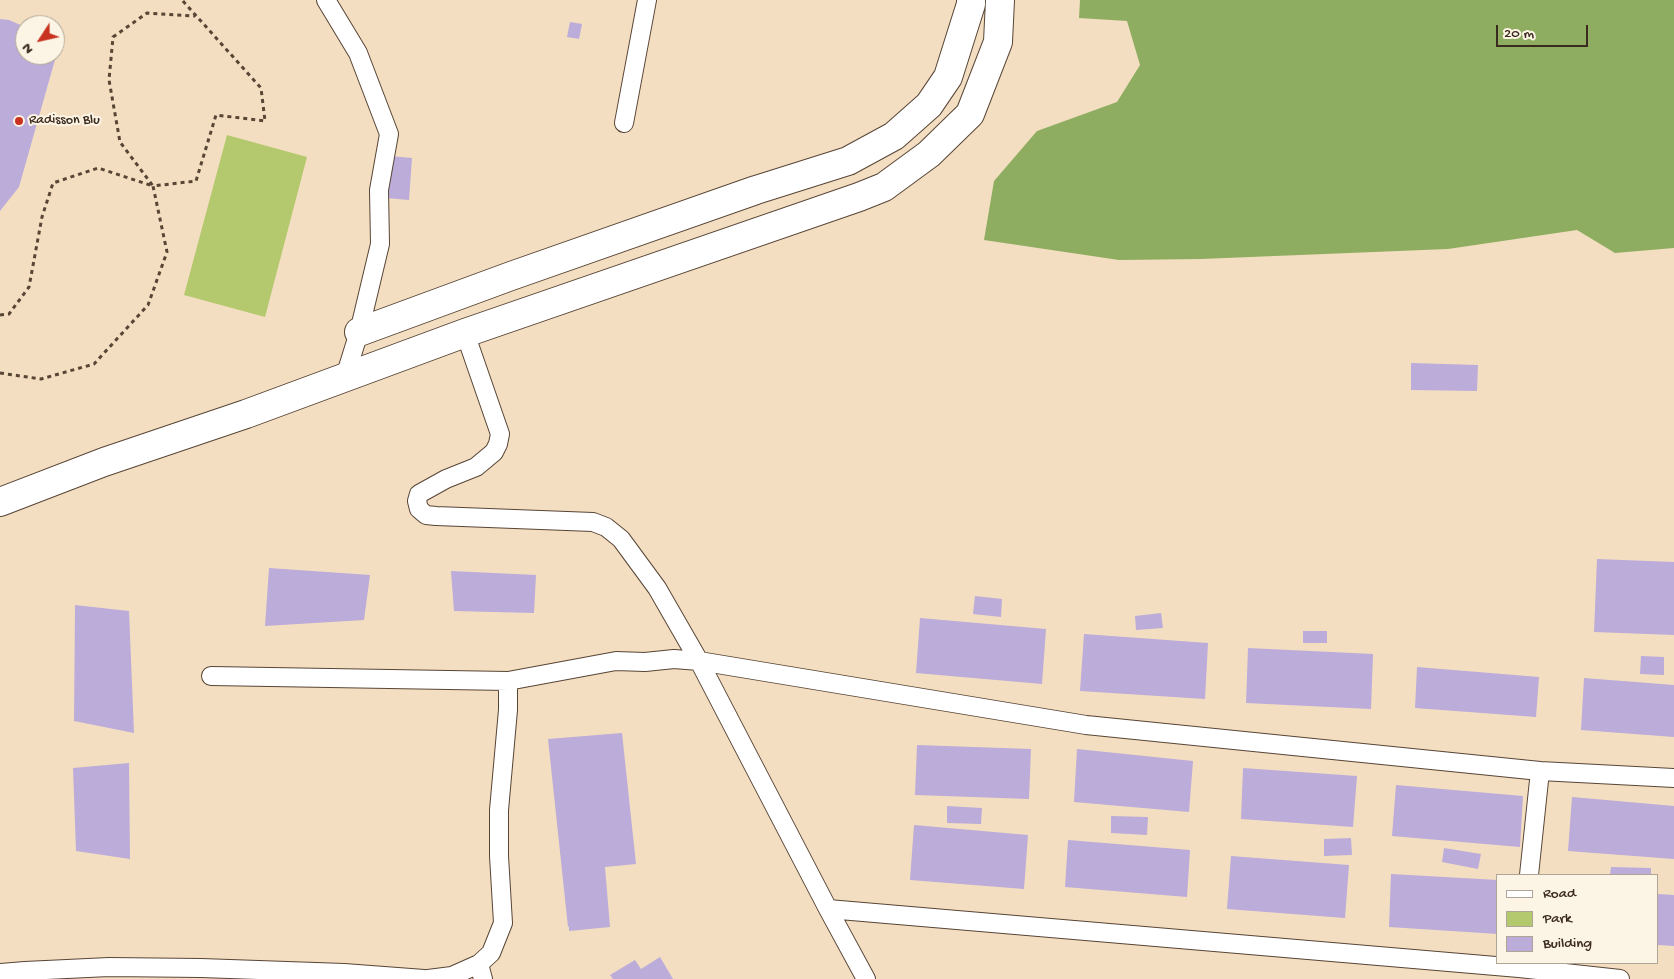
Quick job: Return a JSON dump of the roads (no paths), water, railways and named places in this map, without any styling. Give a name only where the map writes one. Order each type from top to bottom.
[{"type":"main road","points":[[358,332],[756,190],[848,161],[894,136],[929,105],[948,77],[971,0]]},
{"type":"main road","points":[[0,502],[104,462],[246,414],[465,333],[884,187],[930,154],[970,114],[998,42],[1000,0]]},
{"type":"main road","points":[[948,77],[978,94]]},
{"type":"lane","points":[[326,0],[358,53],[389,134],[379,190],[380,244],[345,377]]},
{"type":"lane","points":[[624,123],[647,0]]},
{"type":"lane","points":[[465,333],[500,434],[498,444],[494,452],[476,467],[419,494],[417,501],[419,509],[426,515],[436,516],[593,522],[606,527],[622,539],[657,588],[699,661],[866,979]]},
{"type":"lane","points":[[211,676],[508,681],[616,661],[645,662],[674,659],[699,661],[1086,724],[1540,771],[1674,778]]},
{"type":"lane","points":[[428,979],[481,972],[491,954],[502,923],[499,810],[508,710],[508,681]]},
{"type":"lane","points":[[1529,874],[1540,771]]},
{"type":"lane","points":[[828,909],[1620,979]]},
{"type":"lane","points":[[0,973],[109,967],[202,968],[344,973],[424,979]]},
{"type":"place","name":"Radisson Blu","points":[[19,121]]}]
